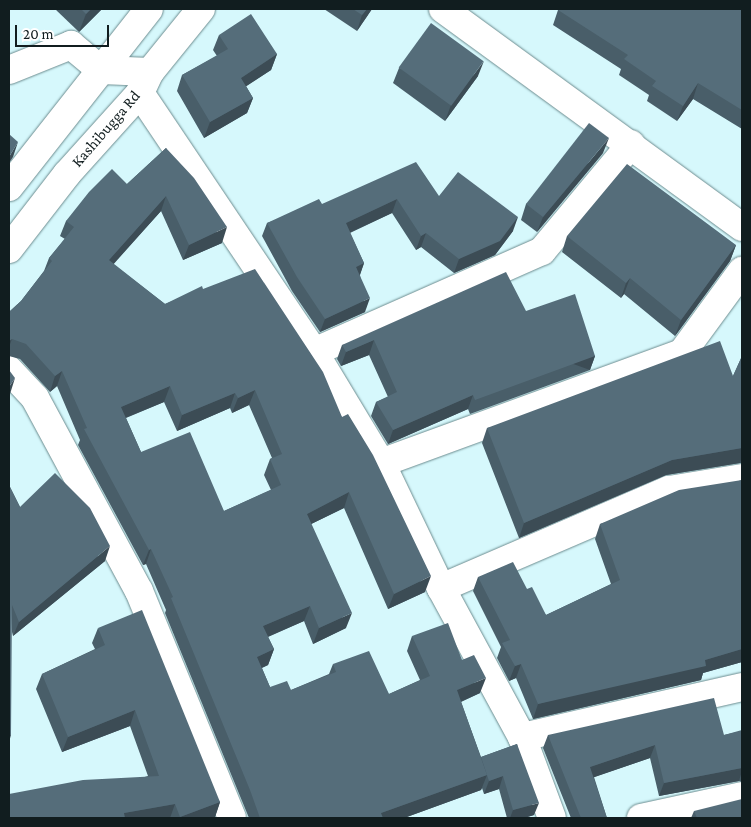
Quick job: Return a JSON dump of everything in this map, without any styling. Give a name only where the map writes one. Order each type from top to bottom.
[{"type":"street","points":[[9,187],[149,9]]},
{"type":"street","name":"Kashibugga Rd","points":[[9,249],[67,174],[145,82],[201,9]]},
{"type":"street","points":[[443,9],[631,144],[742,227]]},
{"type":"street","points":[[9,70],[72,45],[101,70],[145,82],[381,463],[441,588],[522,737],[552,818]]},
{"type":"street","points":[[314,352],[542,251],[631,144]]},
{"type":"street","points":[[381,463],[682,353],[742,271]]},
{"type":"street","points":[[9,370],[35,398],[134,582],[232,818]]},
{"type":"street","points":[[441,588],[669,490],[742,478]]},
{"type":"street","points":[[522,737],[742,687]]},
{"type":"street","points":[[640,818],[742,796]]},
{"type":"building","points":[[81,9],[91,9],[86,14]]},
{"type":"building","points":[[353,9],[367,9],[362,15]]},
{"type":"building","points":[[559,9],[742,9],[742,110],[698,83],[683,106],[652,86],[656,81],[624,59],[628,55]]},
{"type":"building","points":[[251,14],[277,54],[241,78],[253,98],[210,122],[182,75],[228,49],[219,35]]},
{"type":"building","points":[[431,23],[484,61],[451,106],[399,67]]},
{"type":"building","points":[[589,123],[609,138],[543,217],[526,204]]},
{"type":"building","points":[[9,134],[18,142],[9,157]]},
{"type":"building","points":[[166,148],[194,178],[227,227],[189,245],[166,196],[109,260],[165,304],[202,286],[203,289],[255,269],[323,372],[342,417],[348,414],[373,455],[431,576],[394,594],[349,492],[307,514],[352,613],[319,628],[310,606],[263,626],[274,649],[257,657],[270,687],[287,681],[291,690],[336,672],[333,664],[369,651],[389,694],[430,676],[412,636],[448,623],[462,660],[474,655],[486,678],[457,690],[487,775],[381,813],[383,818],[260,818],[171,598],[173,597],[151,549],[149,550],[84,429],[87,428],[62,371],[55,376],[26,344],[12,339],[9,341],[9,312],[21,301],[52,261],[49,258],[74,227],[66,221],[89,192],[112,169],[127,184]],"holes":[[[170,386],[182,415],[235,393],[238,398],[255,390],[282,454],[270,459],[281,485],[224,511],[190,432],[141,452],[121,407]]]},
{"type":"building","points":[[416,162],[439,196],[458,172],[518,217],[500,241],[459,259],[426,233],[421,236],[397,199],[346,223],[364,263],[356,267],[370,298],[325,319],[297,277],[267,223],[319,199],[322,204]]},
{"type":"building","points":[[627,164],[736,245],[681,320],[630,278],[626,283],[567,236]]},
{"type":"building","points":[[506,272],[526,311],[575,294],[595,356],[475,400],[473,395],[393,430],[376,402],[397,392],[374,340],[346,352],[342,345]]},
{"type":"building","points":[[720,341],[733,376],[742,356],[742,448],[672,460],[524,523],[487,428]]},
{"type":"building","points":[[9,370],[15,378],[9,387]]},
{"type":"building","points":[[55,473],[90,508],[110,546],[19,622],[12,605],[11,735],[9,735],[9,485],[20,507]]},
{"type":"building","points":[[742,480],[742,649],[705,660],[706,666],[538,704],[521,664],[515,666],[502,643],[510,640],[478,577],[513,562],[527,589],[532,587],[546,615],[620,580],[600,524],[679,490]]},
{"type":"building","points":[[142,610],[220,802],[180,817],[175,804],[124,813],[125,818],[9,818],[9,794],[83,780],[159,776],[135,710],[68,737],[42,674],[105,645],[98,628]]},
{"type":"building","points":[[714,698],[724,735],[742,730],[742,768],[664,783],[655,745],[590,767],[607,818],[581,818],[548,735]]},
{"type":"building","points":[[517,744],[539,803],[513,810],[503,776],[489,781],[481,757]]},
{"type":"building","points":[[742,799],[742,818],[697,818],[694,811]]}]
